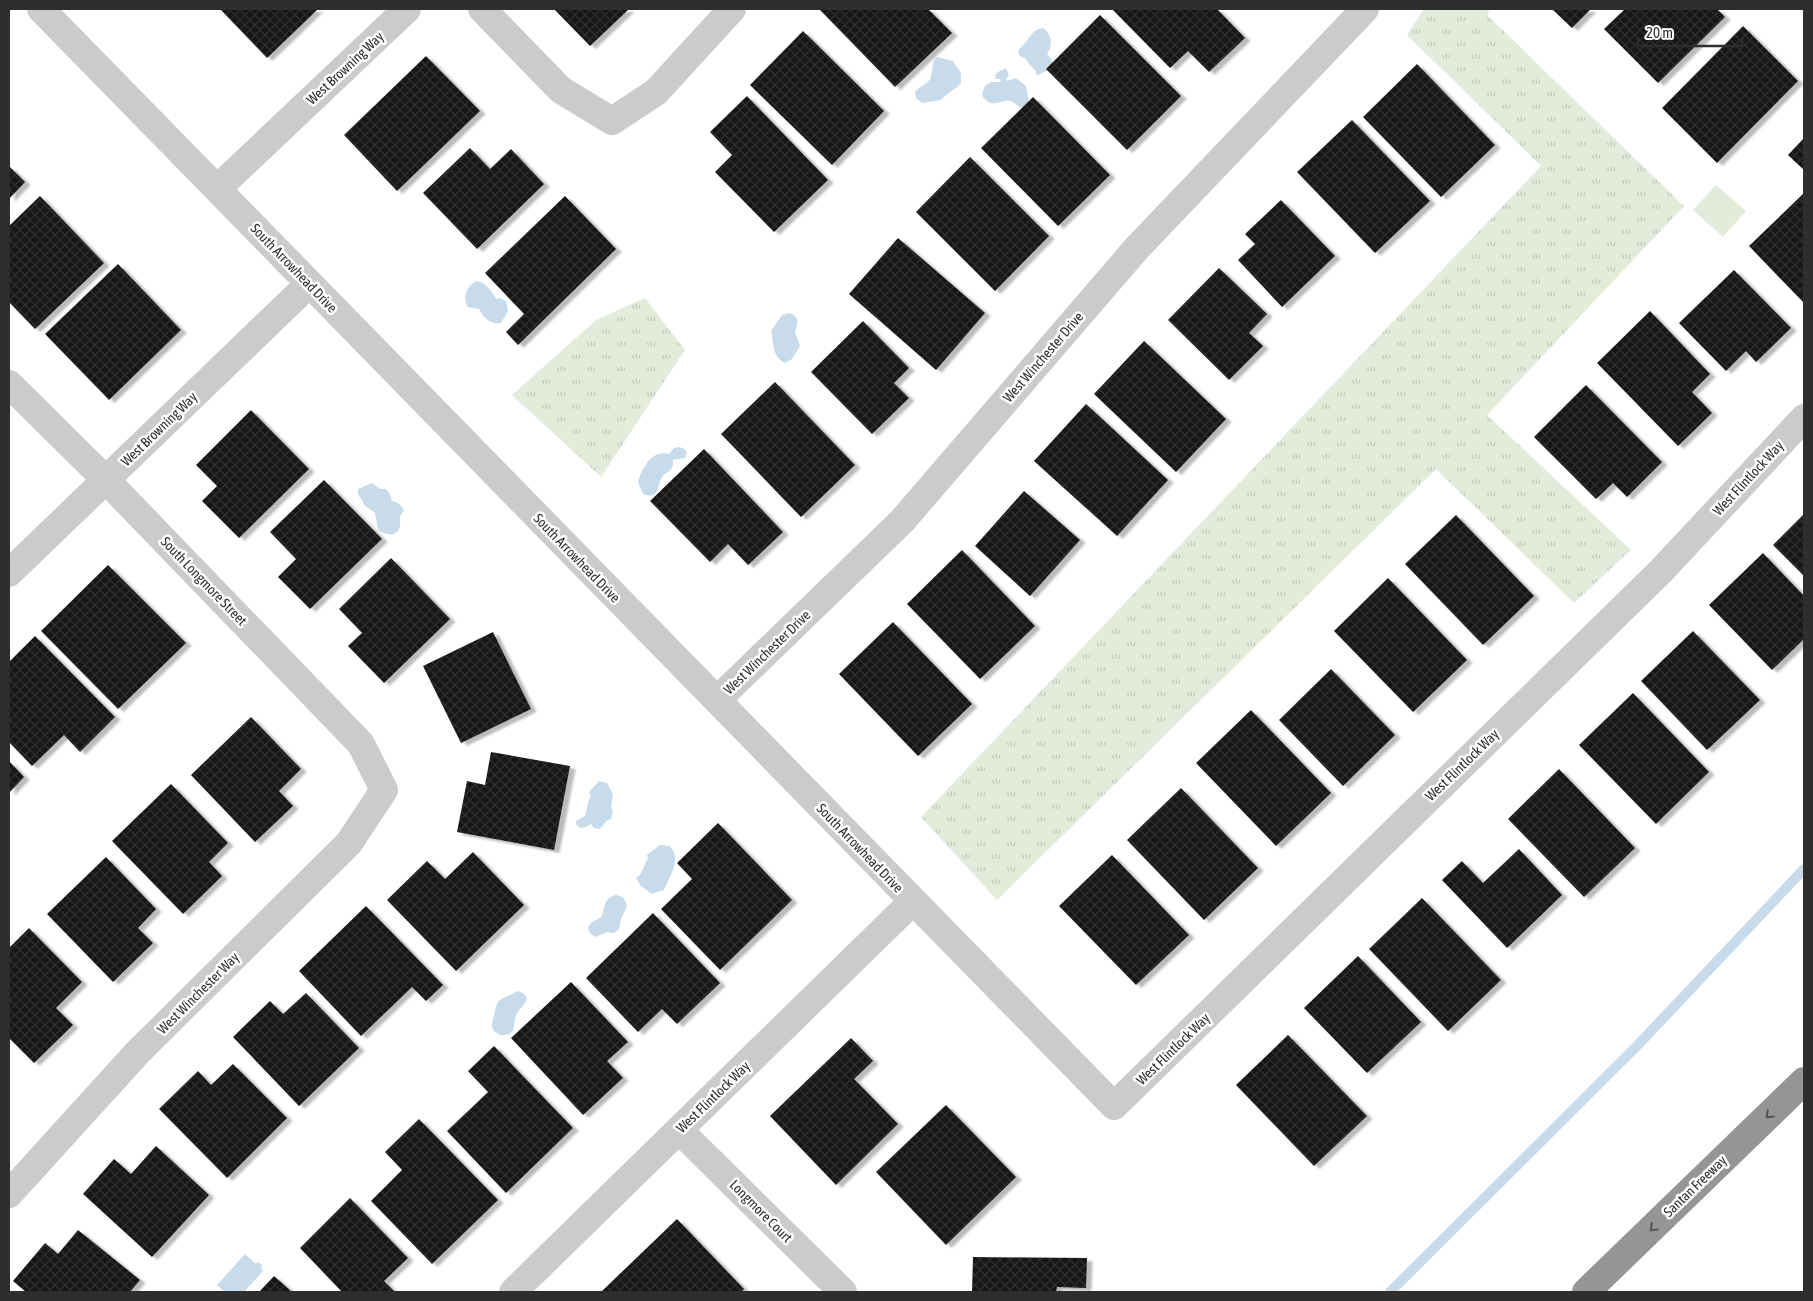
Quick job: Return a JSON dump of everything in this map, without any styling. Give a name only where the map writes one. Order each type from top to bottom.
[{"type":"highway","name":"Santan Freeway","points":[[1586,1292],[1804,1081]]},
{"type":"street","name":"South Arrowhead Drive","points":[[41,9],[218,188],[309,284],[717,700],[912,902],[1114,1106]]},
{"type":"street","name":"West Browning Way","points":[[218,188],[408,9]]},
{"type":"street","points":[[482,9],[561,90],[612,121],[656,92],[732,9]]},
{"type":"street","name":"West Winchester Drive","points":[[717,700],[902,521],[1136,249],[1365,9]]},
{"type":"street","name":"West Browning Way","points":[[9,573],[309,284]]},
{"type":"street","name":"South Longmore Street","points":[[9,384],[106,480],[361,744],[384,790]]},
{"type":"street","name":"West Flintlock Way","points":[[1114,1106],[1661,571],[1804,418]]},
{"type":"street","name":"West Winchester Way","points":[[9,1194],[138,1052],[349,844],[384,790]]},
{"type":"street","name":"West Flintlock Way","points":[[513,1292],[912,902]]},
{"type":"street","name":"Longmore Court","points":[[679,1130],[843,1292]]},
{"type":"green space","points":[[1424,9],[1489,9],[1488,16],[1684,206],[1487,415],[1631,550],[1574,603],[1436,469],[997,900],[921,817],[1541,166],[1407,35]]},
{"type":"green space","points":[[1716,185],[1746,211],[1723,237],[1693,210]]},
{"type":"green space","points":[[645,298],[685,350],[601,477],[512,395],[596,320]]},
{"type":"water","points":[[1044,28],[1051,41],[1047,54],[1053,64],[1048,70],[1036,75],[1036,71],[1026,59],[1020,56],[1018,51],[1036,30]]},
{"type":"water","points":[[937,57],[953,61],[961,73],[961,83],[941,100],[922,103],[916,98],[915,92],[930,79]]},
{"type":"water","points":[[1006,68],[1009,75],[1006,79],[1007,81],[1016,78],[1026,86],[1029,101],[1024,108],[1010,101],[990,103],[983,97],[982,94],[985,86],[991,82],[1001,82],[1000,79],[995,79],[995,76]]},
{"type":"water","points":[[476,281],[488,287],[496,299],[500,298],[506,301],[508,311],[501,323],[490,322],[479,309],[468,307],[466,304],[466,293]]},
{"type":"water","points":[[790,313],[797,319],[795,332],[800,346],[792,359],[785,363],[776,353],[771,331],[782,315]]},
{"type":"water","points":[[674,448],[683,448],[687,452],[685,458],[673,460],[672,468],[661,479],[656,493],[649,496],[643,494],[638,482],[645,466],[658,454],[669,454]]},
{"type":"water","points":[[372,483],[380,489],[387,490],[392,501],[398,503],[404,510],[400,517],[399,529],[394,534],[378,530],[375,513],[364,505],[358,495],[358,489]]},
{"type":"water","points":[[599,781],[607,783],[613,794],[611,819],[606,821],[600,829],[594,828],[591,824],[580,828],[576,821],[585,816],[591,797],[589,792]]},
{"type":"water","points":[[660,845],[670,846],[675,862],[664,890],[652,894],[640,885],[636,878],[640,875],[648,858],[647,855]]},
{"type":"water","points":[[616,895],[623,898],[627,906],[619,929],[614,933],[607,932],[595,937],[589,932],[589,926],[602,916],[607,900]]},
{"type":"water","points":[[518,991],[526,996],[526,1001],[515,1017],[513,1031],[510,1034],[500,1035],[492,1027],[496,1005],[500,1000]]},
{"type":"water","points":[[245,1254],[256,1264],[258,1262],[262,1265],[261,1269],[263,1271],[244,1292],[225,1292],[217,1285]]},
{"type":"building","points":[[220,9],[318,9],[267,58]]},
{"type":"building","points":[[554,9],[629,9],[590,46]]},
{"type":"building","points":[[819,9],[928,9],[952,33],[895,87]]},
{"type":"building","points":[[1112,9],[1217,9],[1245,38],[1209,72],[1188,51],[1170,68]]},
{"type":"building","points":[[1552,9],[1591,9],[1572,28]]},
{"type":"building","points":[[1625,9],[1717,9],[1725,17],[1658,83],[1604,29]]},
{"type":"building","points":[[1100,15],[1181,96],[1127,150],[1046,69]]},
{"type":"building","points":[[1743,26],[1798,81],[1717,163],[1662,108]]},
{"type":"building","points":[[803,31],[884,111],[832,165],[750,85]]},
{"type":"building","points":[[426,56],[480,111],[397,191],[344,135]]},
{"type":"building","points":[[1417,64],[1495,145],[1441,197],[1363,117]]},
{"type":"building","points":[[747,96],[828,180],[774,232],[715,172],[732,155],[710,132]]},
{"type":"building","points":[[1033,97],[1110,175],[1058,226],[981,148]]},
{"type":"building","points":[[1352,120],[1430,201],[1375,253],[1297,172]]},
{"type":"building","points":[[1804,138],[1804,170],[1788,155]]},
{"type":"building","points":[[470,148],[490,169],[511,149],[544,184],[477,249],[423,193]]},
{"type":"building","points":[[970,157],[1049,236],[995,291],[916,212]]},
{"type":"building","points":[[9,166],[25,182],[9,199]]},
{"type":"building","points":[[1804,193],[1804,303],[1749,246]]},
{"type":"building","points":[[40,196],[104,263],[35,329],[9,302],[9,226]]},
{"type":"building","points":[[565,196],[616,249],[518,345],[506,332],[524,314],[485,273]]},
{"type":"building","points":[[1281,200],[1335,256],[1282,307],[1238,260],[1255,244],[1245,234]]},
{"type":"building","points":[[898,238],[985,313],[936,370],[849,294]]},
{"type":"building","points":[[118,264],[181,330],[109,400],[45,334]]},
{"type":"building","points":[[1219,268],[1267,314],[1249,333],[1263,346],[1229,380],[1168,320]]},
{"type":"building","points":[[1734,270],[1791,328],[1756,362],[1746,351],[1726,371],[1679,323]]},
{"type":"building","points":[[1650,311],[1710,374],[1692,392],[1712,413],[1678,446],[1597,363]]},
{"type":"building","points":[[863,321],[909,368],[894,383],[909,398],[872,434],[811,372]]},
{"type":"building","points":[[1144,341],[1226,419],[1176,472],[1094,394]]},
{"type":"building","points":[[775,382],[855,465],[801,517],[721,434]]},
{"type":"building","points":[[1586,385],[1662,462],[1627,497],[1613,483],[1596,499],[1534,437]]},
{"type":"building","points":[[1086,404],[1168,480],[1117,536],[1034,461]]},
{"type":"building","points":[[251,410],[309,469],[239,538],[202,501],[217,486],[196,465]]},
{"type":"building","points":[[704,449],[783,532],[748,565],[728,544],[710,562],[650,501]]},
{"type":"building","points":[[324,480],[382,539],[310,609],[278,577],[296,559],[270,532]]},
{"type":"building","points":[[1024,491],[1080,540],[1030,596],[975,546]]},
{"type":"building","points":[[1804,514],[1804,576],[1773,545]]},
{"type":"building","points":[[1456,515],[1534,596],[1483,645],[1405,564]]},
{"type":"building","points":[[962,550],[1035,626],[980,679],[907,604]]},
{"type":"building","points":[[1763,553],[1804,596],[1804,639],[1772,670],[1709,605]]},
{"type":"building","points":[[391,558],[450,619],[384,683],[348,646],[362,633],[339,609]]},
{"type":"building","points":[[108,565],[186,643],[118,709],[41,631]]},
{"type":"building","points":[[1388,578],[1467,660],[1413,712],[1334,631]]},
{"type":"building","points":[[893,622],[972,704],[918,756],[839,674]]},
{"type":"building","points":[[1693,631],[1760,700],[1707,750],[1641,681]]},
{"type":"building","points":[[493,632],[531,709],[461,743],[423,666]]},
{"type":"building","points":[[35,636],[115,717],[80,752],[64,735],[32,766],[9,742],[9,662]]},
{"type":"building","points":[[1331,669],[1395,735],[1343,786],[1279,720]]},
{"type":"building","points":[[1633,693],[1709,772],[1656,824],[1579,745]]},
{"type":"building","points":[[1251,710],[1331,793],[1276,846],[1196,763]]},
{"type":"building","points":[[251,717],[301,769],[279,791],[293,806],[255,842],[191,775]]},
{"type":"building","points":[[491,752],[570,766],[554,850],[457,832],[467,781],[485,785]]},
{"type":"building","points":[[9,761],[24,777],[9,793]]},
{"type":"building","points":[[1559,769],[1635,848],[1584,897],[1508,819]]},
{"type":"building","points":[[171,784],[228,843],[209,862],[222,876],[183,914],[112,841]]},
{"type":"building","points":[[1181,788],[1258,868],[1204,920],[1127,840]]},
{"type":"building","points":[[718,823],[792,900],[720,970],[661,909],[692,879],[677,863]]},
{"type":"building","points":[[1519,849],[1562,895],[1507,948],[1442,880],[1462,861],[1483,883]]},
{"type":"building","points":[[473,852],[524,905],[456,971],[387,900],[427,861],[445,879]]},
{"type":"building","points":[[1112,855],[1189,935],[1136,985],[1059,906]]},
{"type":"building","points":[[106,857],[156,909],[138,928],[153,943],[113,982],[47,914]]},
{"type":"building","points":[[1422,898],[1501,980],[1448,1031],[1369,949]]},
{"type":"building","points":[[366,906],[443,985],[426,1001],[412,987],[361,1036],[299,971]]},
{"type":"building","points":[[653,913],[720,983],[677,1024],[662,1009],[638,1032],[586,978]]},
{"type":"building","points":[[29,928],[82,982],[56,1008],[73,1025],[34,1063],[9,1038],[9,948]]},
{"type":"building","points":[[1358,956],[1421,1022],[1367,1073],[1304,1008]]},
{"type":"building","points":[[571,982],[628,1042],[607,1061],[623,1078],[583,1115],[511,1038]]},
{"type":"building","points":[[306,993],[359,1048],[299,1106],[233,1037],[270,1001],[283,1014]]},
{"type":"building","points":[[1288,1035],[1367,1116],[1314,1166],[1236,1085]]},
{"type":"building","points":[[851,1038],[873,1061],[854,1079],[898,1124],[836,1185],[770,1116]]},
{"type":"building","points":[[494,1046],[573,1128],[506,1193],[447,1131],[488,1092],[468,1071]]},
{"type":"building","points":[[233,1064],[287,1118],[227,1178],[159,1109],[198,1071],[211,1085]]},
{"type":"building","points":[[946,1105],[1016,1177],[946,1245],[876,1172]]},
{"type":"building","points":[[419,1119],[498,1200],[432,1264],[371,1201],[402,1170],[385,1152]]},
{"type":"building","points":[[156,1146],[209,1195],[152,1257],[83,1194],[114,1159],[131,1174]]},
{"type":"building","points":[[350,1198],[408,1258],[384,1281],[395,1292],[342,1292],[300,1248]]},
{"type":"building","points":[[677,1219],[744,1289],[741,1292],[601,1292]]},
{"type":"building","points":[[78,1230],[140,1280],[130,1292],[26,1292],[13,1281],[45,1243],[58,1254]]},
{"type":"building","points":[[973,1257],[1087,1258],[1086,1288],[1057,1287],[1056,1292],[972,1292]]},
{"type":"building","points":[[274,1276],[292,1292],[259,1292]]},
{"type":"waterway","points":[[1390,1292],[1635,1048],[1804,869]]}]
